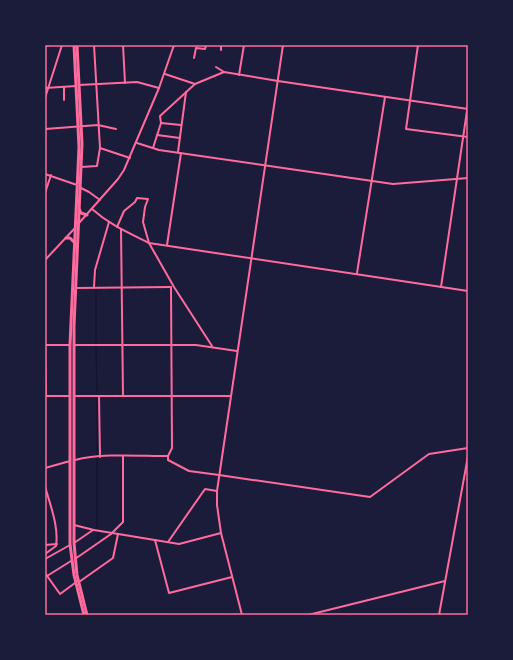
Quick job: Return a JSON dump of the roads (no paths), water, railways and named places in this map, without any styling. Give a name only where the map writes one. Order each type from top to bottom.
[{"type":"highway","points":[[72,345],[81,167],[76,45]]},
{"type":"highway","points":[[72,544],[74,525],[71,396],[75,229],[80,126]]},
{"type":"highway","points":[[79,210],[81,213],[87,214]]},
{"type":"highway","points":[[66,238],[70,238],[75,243]]},
{"type":"highway","points":[[72,460],[73,560],[84,615]]},
{"type":"highway","points":[[77,582],[87,615]]},
{"type":"street","points":[[45,46],[51,45]]},
{"type":"street","points":[[45,98],[62,45]]},
{"type":"street","points":[[81,167],[97,166],[100,148],[94,45]]},
{"type":"street","points":[[123,45],[125,83]]},
{"type":"street","points":[[45,260],[75,229],[118,179],[137,143],[165,74],[174,45]]},
{"type":"street","points":[[194,58],[196,48],[205,49],[206,45]]},
{"type":"street","points":[[221,45],[221,50]]},
{"type":"street","points":[[239,75],[244,45]]},
{"type":"street","points":[[242,615],[221,533],[217,505],[217,491],[283,45]]},
{"type":"street","points":[[418,45],[406,129],[468,137]]},
{"type":"street","points":[[216,67],[224,72],[239,75],[468,109]]},
{"type":"street","points":[[153,148],[161,123],[160,116],[195,84],[224,72]]},
{"type":"street","points":[[165,74],[195,84]]},
{"type":"street","points":[[45,88],[137,82],[159,88]]},
{"type":"street","points":[[64,87],[64,100]]},
{"type":"street","points":[[167,245],[186,91]]},
{"type":"street","points":[[357,273],[384,97]]},
{"type":"street","points":[[441,287],[468,104]]},
{"type":"street","points":[[161,123],[181,126]]},
{"type":"street","points":[[45,129],[98,125],[116,129]]},
{"type":"street","points":[[157,135],[180,138]]},
{"type":"street","points":[[137,143],[179,153],[393,184],[468,178]]},
{"type":"street","points":[[100,148],[130,158]]},
{"type":"street","points":[[45,174],[77,185]]},
{"type":"street","points":[[45,193],[51,175]]},
{"type":"street","points":[[80,188],[89,192],[100,200]]},
{"type":"street","points":[[117,227],[124,211],[135,202],[137,198],[148,199],[145,207],[143,222],[149,243],[173,287],[212,346]]},
{"type":"street","points":[[92,209],[117,227],[149,243],[357,273],[468,291]]},
{"type":"street","points":[[94,287],[94,270],[109,222]]},
{"type":"street","points":[[121,229],[123,396]]},
{"type":"street","points":[[76,288],[173,287]]},
{"type":"street","points":[[173,287],[171,344],[172,448],[168,456],[168,460],[189,471],[219,474],[370,498],[429,454],[468,448]]},
{"type":"street","points":[[230,396],[45,396],[45,345],[171,344],[212,346],[238,351]]},
{"type":"street","points":[[99,396],[100,457]]},
{"type":"street","points":[[47,576],[73,560],[121,525],[123,519],[123,456]]},
{"type":"street","points":[[45,468],[83,458],[168,456]]},
{"type":"street","points":[[439,615],[468,456]]},
{"type":"street","points":[[45,486],[56,529],[57,544],[45,554]]},
{"type":"street","points":[[168,542],[205,489],[217,491]]},
{"type":"street","points":[[74,525],[94,530],[179,544],[221,533]]},
{"type":"street","points":[[45,559],[94,530]]},
{"type":"street","points":[[45,573],[60,594],[113,558],[118,534]]},
{"type":"street","points":[[155,540],[169,593],[232,577]]},
{"type":"street","points":[[45,545],[57,544]]},
{"type":"street","points":[[308,615],[445,581]]},
{"type":"waterway","points":[[96,270],[96,286]]},
{"type":"waterway","points":[[96,289],[96,342]]},
{"type":"waterway","points":[[96,347],[97,394]]},
{"type":"waterway","points":[[97,398],[97,455]]},
{"type":"waterway","points":[[97,459],[97,529]]},
{"type":"waterway","points":[[98,532],[98,544]]}]
